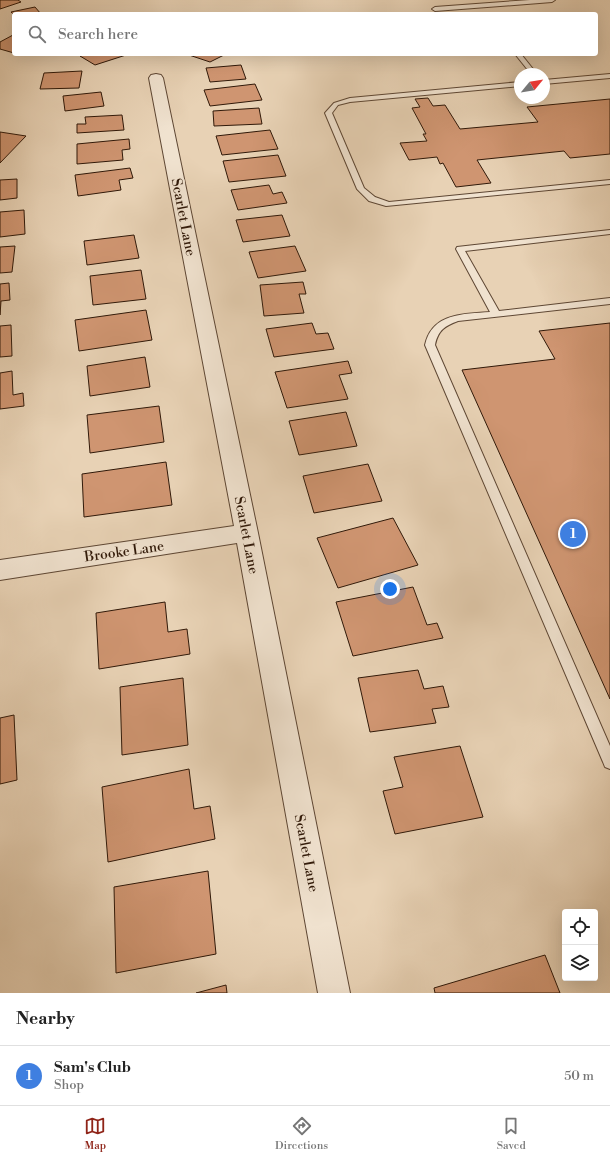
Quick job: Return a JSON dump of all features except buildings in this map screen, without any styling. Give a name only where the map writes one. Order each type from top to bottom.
[{"type":"street","name":"Scarlet Lane","points":[[156,78],[247,533],[334,993]]},
{"type":"street","name":"Brooke Lane","points":[[0,570],[247,533]]},
{"type":"lane","points":[[474,0],[484,12]]},
{"type":"lane","points":[[435,9],[519,1],[552,0]]},
{"type":"lane","points":[[520,56],[529,68]]},
{"type":"lane","points":[[550,81],[610,76]]},
{"type":"lane","points":[[514,85],[350,100],[336,104],[328,113],[361,189],[372,200],[389,204],[610,182]]},
{"type":"lane","points":[[496,314],[460,249],[610,232]]},
{"type":"lane","points":[[610,301],[457,318],[437,327],[432,335],[430,345],[610,762]]},
{"type":"place","name":"Sam's Club","points":[[573,534]]}]
